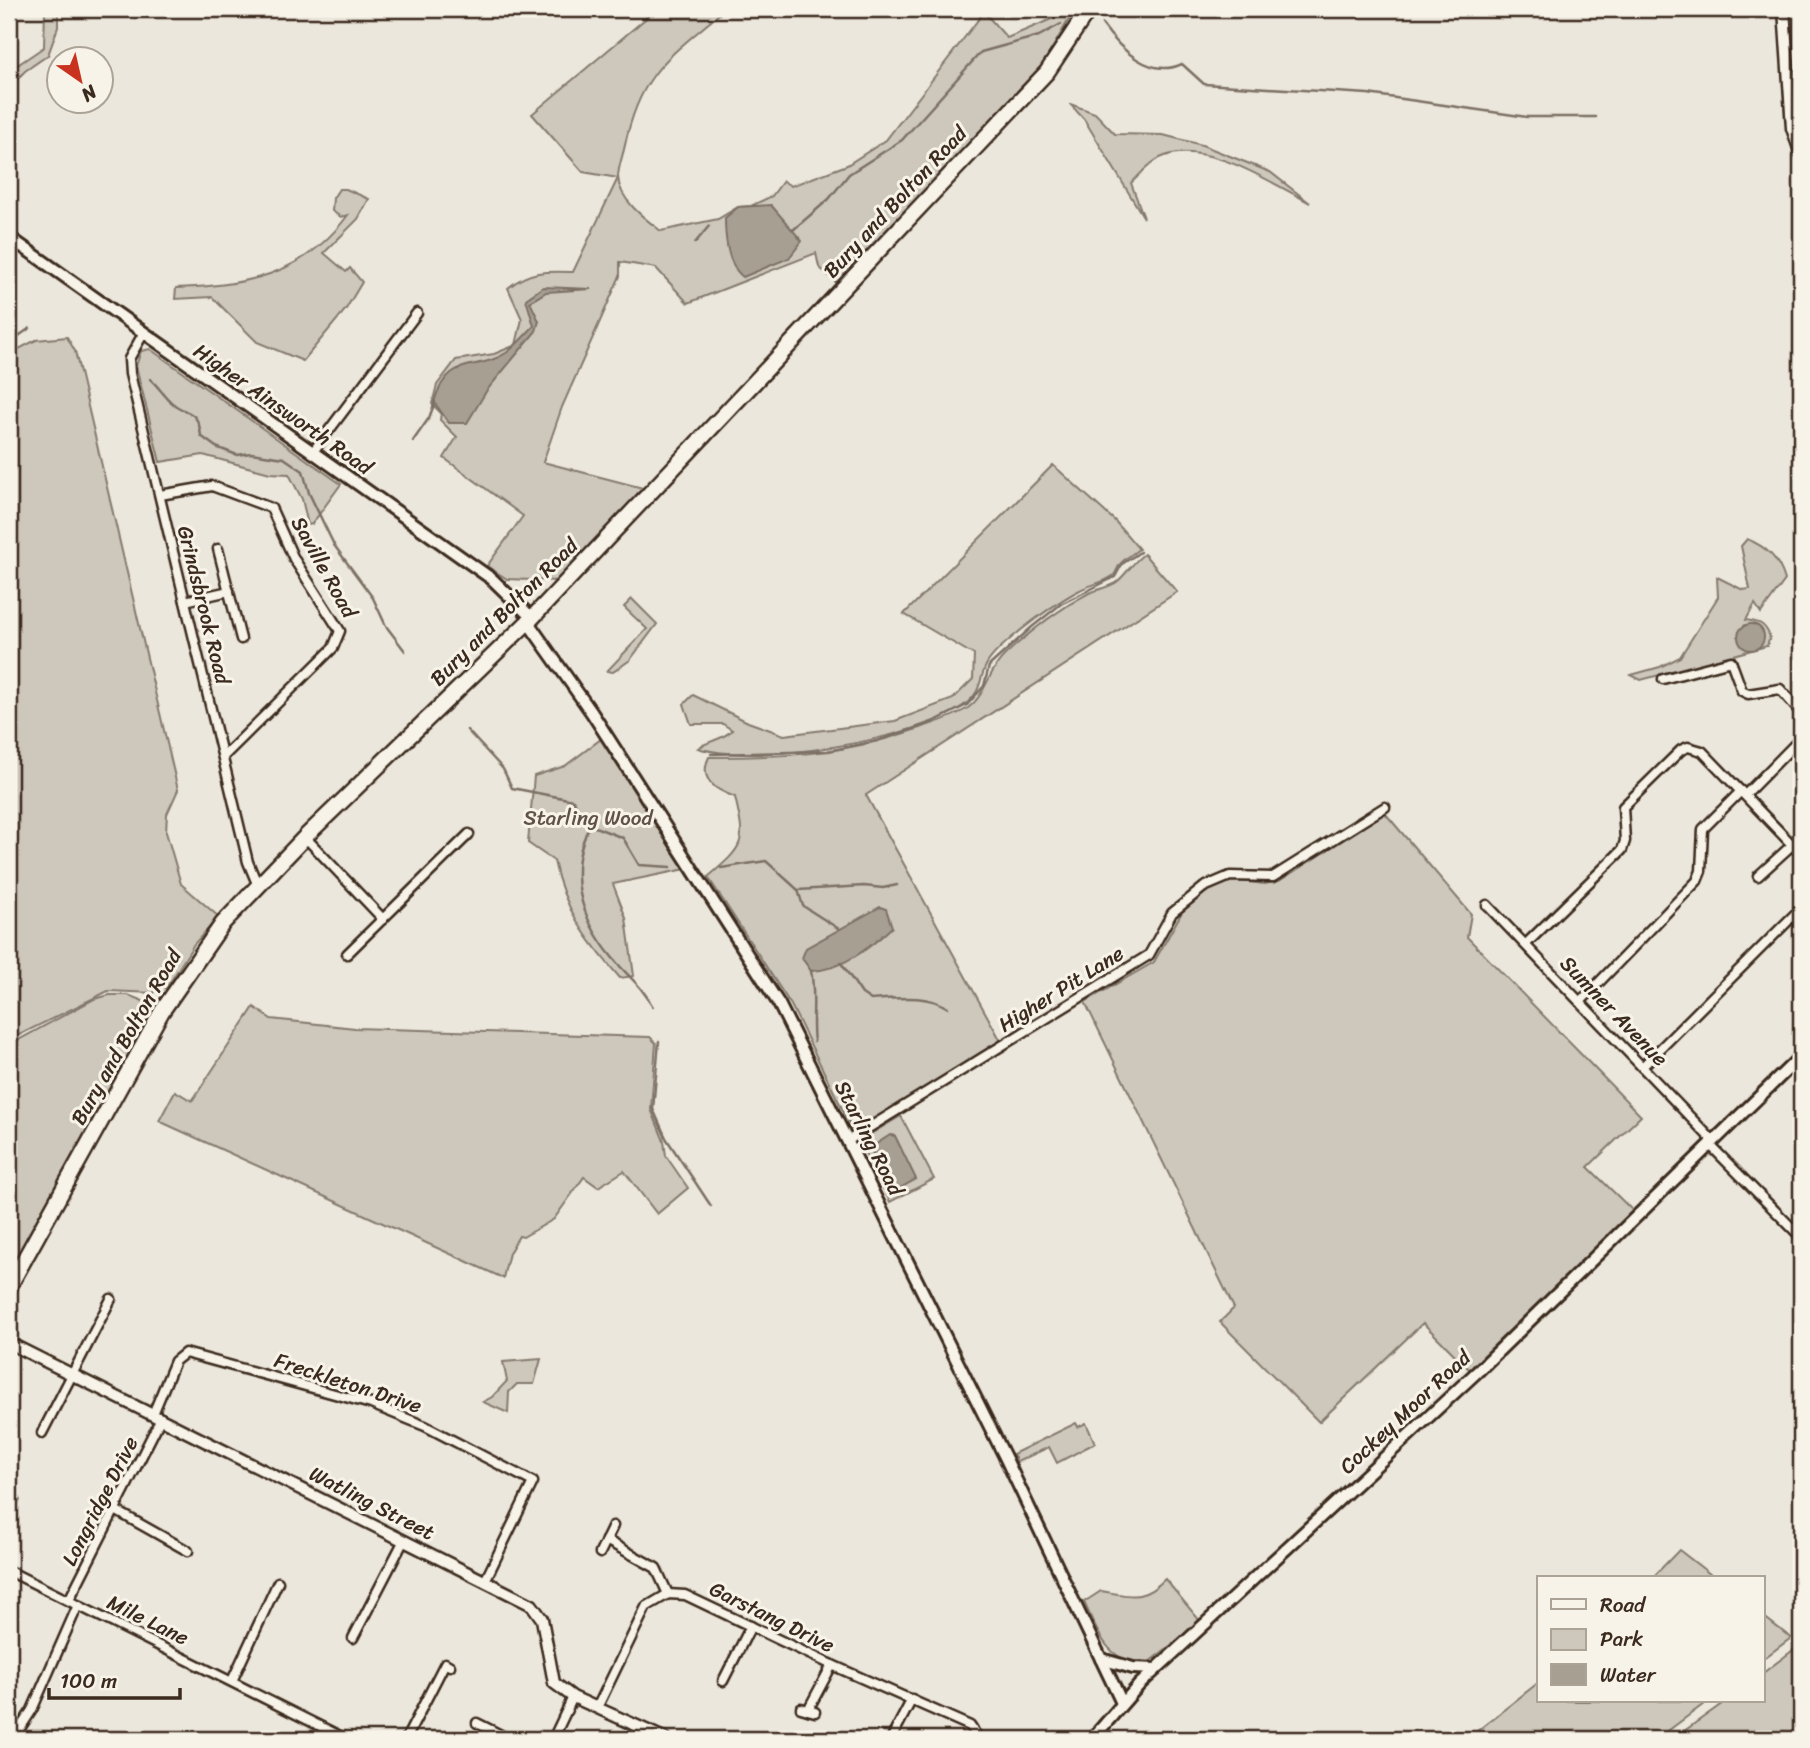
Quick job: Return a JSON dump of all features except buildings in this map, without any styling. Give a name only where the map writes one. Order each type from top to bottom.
[{"type":"highway","name":"Bury and Bolton Road","points":[[9,1287],[162,1011],[208,942],[304,837],[530,620],[1047,72],[1089,9]]},
{"type":"main road","name":"Higher Ainsworth Road","points":[[9,237],[492,579],[530,620]]},
{"type":"main road","name":"Starling Road","points":[[530,620],[779,1004],[849,1140],[1122,1703]]},
{"type":"main road","name":"Cockey Moor Road","points":[[1099,1737],[1122,1703],[1156,1669],[1280,1558],[1801,1056]]},
{"type":"main road","points":[[1101,1659],[1133,1668],[1156,1669]]},
{"type":"street","points":[[1784,9],[1791,128],[1801,154]]},
{"type":"street","points":[[312,453],[417,313]]},
{"type":"street","name":"Grindsbrook Road","points":[[143,334],[131,354],[129,365],[248,862],[258,886]]},
{"type":"street","name":"Saville Road","points":[[160,495],[212,486],[271,508],[294,559],[340,631],[333,648],[224,755]]},
{"type":"street","points":[[218,549],[242,639]]},
{"type":"street","points":[[185,601],[229,591]]},
{"type":"street","points":[[1663,679],[1731,661],[1742,691],[1748,694],[1780,690],[1801,713]]},
{"type":"street","points":[[1580,1002],[1698,881],[1703,829],[1801,738]]},
{"type":"street","points":[[1526,944],[1622,850],[1625,841],[1623,807],[1681,750],[1695,747],[1702,751],[1801,854]]},
{"type":"street","name":"Higher Pit Lane","points":[[849,1140],[1149,955],[1172,913],[1204,887],[1230,876],[1273,877],[1385,807]]},
{"type":"street","points":[[347,954],[469,834]]},
{"type":"street","points":[[304,837],[383,919]]},
{"type":"street","points":[[1758,877],[1792,845]]},
{"type":"street","name":"Sumner Avenue","points":[[1487,905],[1801,1237]]},
{"type":"street","points":[[1642,1067],[1801,908]]},
{"type":"street","points":[[42,1433],[111,1299]]},
{"type":"street","name":"Watling Street","points":[[9,1343],[532,1605],[542,1619],[554,1683],[573,1697],[666,1739]]},
{"type":"street","name":"Freckleton Drive","points":[[157,1416],[175,1361],[185,1353],[370,1404],[425,1426],[533,1482],[485,1581]]},
{"type":"street","name":"Longridge Drive","points":[[69,1600],[115,1510],[157,1416]]},
{"type":"street","points":[[9,1509],[14,1499]]},
{"type":"street","points":[[115,1510],[188,1551]]},
{"type":"street","points":[[600,1553],[613,1526]]},
{"type":"street","points":[[353,1638],[404,1540]]},
{"type":"street","points":[[597,1707],[646,1607],[668,1594],[656,1568],[606,1540]]},
{"type":"street","name":"Mile Lane","points":[[9,1571],[346,1739]]},
{"type":"street","points":[[232,1681],[278,1583]]},
{"type":"street","name":"Garstang Drive","points":[[668,1594],[685,1595],[832,1665],[970,1726],[979,1739]]},
{"type":"street","points":[[13,1739],[32,1710],[78,1605]]},
{"type":"street","points":[[723,1681],[751,1626]]},
{"type":"street","points":[[406,1739],[445,1663],[450,1666]]},
{"type":"street","points":[[808,1710],[832,1665]]},
{"type":"street","points":[[553,1739],[573,1697]]},
{"type":"street","points":[[891,1739],[912,1699]]},
{"type":"street","points":[[477,1723],[509,1739]]},
{"type":"green space","points":[[45,9],[58,9],[58,27],[51,46],[46,46],[46,56],[25,71],[9,88],[13,68],[44,47]]},
{"type":"green space","points":[[657,9],[725,9],[660,67],[640,99],[632,120],[619,170],[619,185],[634,208],[661,231],[718,219],[738,207],[751,206],[772,196],[783,181],[791,186],[847,165],[886,140],[984,12],[1007,38],[1075,9],[1042,66],[837,283],[819,267],[816,253],[688,303],[656,268],[620,262],[620,276],[562,407],[543,462],[643,488],[558,581],[507,579],[487,566],[523,516],[444,458],[457,437],[440,420],[441,413],[432,404],[437,385],[456,360],[494,354],[516,345],[522,319],[508,288],[531,275],[573,272],[618,178],[583,172],[532,114]]},
{"type":"green space","points":[[1070,104],[1095,113],[1115,134],[1163,135],[1202,145],[1270,172],[1310,203],[1237,165],[1196,153],[1177,153],[1156,160],[1131,183],[1144,218],[1084,119]]},
{"type":"green space","points":[[339,189],[346,189],[369,199],[358,219],[324,253],[346,272],[350,268],[362,282],[346,309],[303,361],[257,342],[212,297],[175,299],[176,288],[250,280],[293,264],[312,252],[331,236],[348,215],[341,217],[332,211],[333,198]]},
{"type":"green space","points":[[67,337],[75,351],[178,790],[167,814],[166,832],[181,884],[219,917],[194,944],[166,989],[159,985],[154,993],[108,991],[9,1040],[9,354],[36,340]]},
{"type":"green space","points":[[150,349],[341,484],[312,524],[308,525],[302,499],[289,474],[270,473],[203,455],[160,462],[136,366],[141,351]]},
{"type":"green space","points":[[1053,465],[1115,521],[1139,549],[1121,563],[1114,575],[1070,595],[1005,644],[988,662],[976,693],[967,703],[944,717],[912,729],[836,746],[758,754],[724,753],[698,748],[732,730],[723,724],[691,724],[684,704],[693,695],[748,722],[784,735],[895,721],[953,699],[973,679],[974,655],[904,614]]},
{"type":"green space","points":[[1747,539],[1771,555],[1785,580],[1761,613],[1755,604],[1746,620],[1764,626],[1770,637],[1767,646],[1641,680],[1631,675],[1660,667],[1680,657],[1718,597],[1717,577],[1743,590],[1750,589],[1741,546]]},
{"type":"green space","points":[[1144,554],[1177,592],[866,795],[1002,1043],[854,1133],[791,1005],[708,877],[736,850],[741,835],[735,797],[721,791],[707,778],[706,765],[709,757],[788,755],[838,750],[888,738],[955,715],[974,703],[999,662],[1023,639],[1078,599],[1115,583]]},
{"type":"green space","points":[[632,599],[657,624],[630,660],[613,672],[607,671],[647,629],[624,607]]},
{"type":"green space","name":"Starling Wood","points":[[601,739],[686,869],[613,884],[626,918],[634,976],[620,978],[571,910],[558,879],[554,861],[528,843],[534,776],[565,766]]},
{"type":"green space","points":[[1385,813],[1471,914],[1467,937],[1641,1116],[1588,1167],[1634,1212],[1470,1370],[1423,1323],[1319,1422],[1220,1322],[1234,1308],[1085,1002],[1154,962],[1182,912],[1202,894],[1230,880],[1265,884],[1279,881]]},
{"type":"green space","points":[[110,995],[128,995],[148,1003],[142,1013],[150,1015],[9,1271],[9,1045],[94,999]]},
{"type":"green space","points":[[254,1007],[271,1019],[355,1028],[650,1037],[656,1043],[651,1109],[664,1141],[666,1156],[688,1188],[657,1214],[624,1171],[598,1187],[584,1177],[554,1219],[523,1237],[519,1236],[509,1253],[503,1278],[159,1121],[175,1091],[192,1101]]},
{"type":"green space","points":[[901,1116],[934,1179],[890,1202],[859,1141]]},
{"type":"green space","points":[[541,1359],[534,1384],[517,1384],[509,1392],[508,1413],[483,1402],[492,1397],[507,1381],[503,1362]]},
{"type":"green space","points":[[1076,1423],[1078,1427],[1086,1423],[1095,1443],[1057,1463],[1049,1447],[1017,1462],[1013,1454]]},
{"type":"green space","points":[[1679,1550],[1712,1576],[1654,1576]]},
{"type":"green space","points":[[1165,1579],[1201,1622],[1149,1662],[1124,1659],[1107,1646],[1084,1602],[1101,1591],[1136,1596],[1150,1591]]},
{"type":"green space","points":[[1764,1617],[1791,1638],[1764,1658]]},
{"type":"green space","points":[[1801,1644],[1801,1739],[1673,1739],[1725,1702],[1764,1702],[1764,1672]]},
{"type":"green space","points":[[1537,1684],[1537,1702],[1707,1702],[1657,1739],[1467,1739]]},
{"type":"water","points":[[771,205],[802,241],[789,258],[743,277],[730,258],[725,218],[738,207]]},
{"type":"water","points":[[543,287],[591,289],[546,292],[530,302],[539,321],[536,331],[487,390],[467,423],[449,423],[434,402],[447,376],[455,370],[495,359],[517,344],[534,326],[526,299]]},
{"type":"water","points":[[1751,624],[1760,628],[1764,637],[1760,646],[1751,650],[1742,646],[1738,637],[1742,628]]},
{"type":"water","points":[[880,907],[886,909],[892,927],[865,950],[844,962],[834,967],[811,971],[802,958],[806,948]]},
{"type":"water","points":[[890,1135],[895,1136],[916,1179],[893,1192],[870,1148]]},
{"type":"waterway","points":[[793,230],[829,199],[849,174],[902,140],[981,52],[1039,36],[1061,24]]},
{"type":"waterway","points":[[1102,24],[1127,52],[1147,65],[1170,68],[1182,64],[1204,84],[1368,94],[1527,117],[1596,117]]},
{"type":"waterway","points":[[695,243],[709,226]]},
{"type":"waterway","points":[[9,348],[13,340],[30,328]]},
{"type":"waterway","points":[[150,379],[175,405],[194,416],[201,436],[216,447],[237,455],[251,453],[284,458],[303,471],[309,493],[334,545],[373,598],[386,626],[405,651]]},
{"type":"waterway","points":[[413,441],[429,418],[435,402]]},
{"type":"waterway","points":[[711,754],[828,751],[877,741],[933,722],[967,705],[984,686],[989,666],[1032,627],[1061,604],[1115,577],[1122,564],[1140,552]]},
{"type":"waterway","points":[[467,730],[503,769],[512,788],[573,800],[590,825],[623,838],[639,865],[671,867]]},
{"type":"waterway","points":[[590,825],[579,860],[580,894],[585,910],[601,942],[653,1007]]},
{"type":"waterway","points":[[721,868],[766,861],[798,890],[864,886],[883,888],[897,885]]},
{"type":"waterway","points":[[798,890],[803,906],[839,929]]},
{"type":"waterway","points":[[841,963],[862,994],[871,1000],[930,1000],[948,1008]]},
{"type":"waterway","points":[[811,971],[814,1042]]},
{"type":"waterway","points":[[659,1041],[653,1109],[666,1138],[711,1206]]}]
